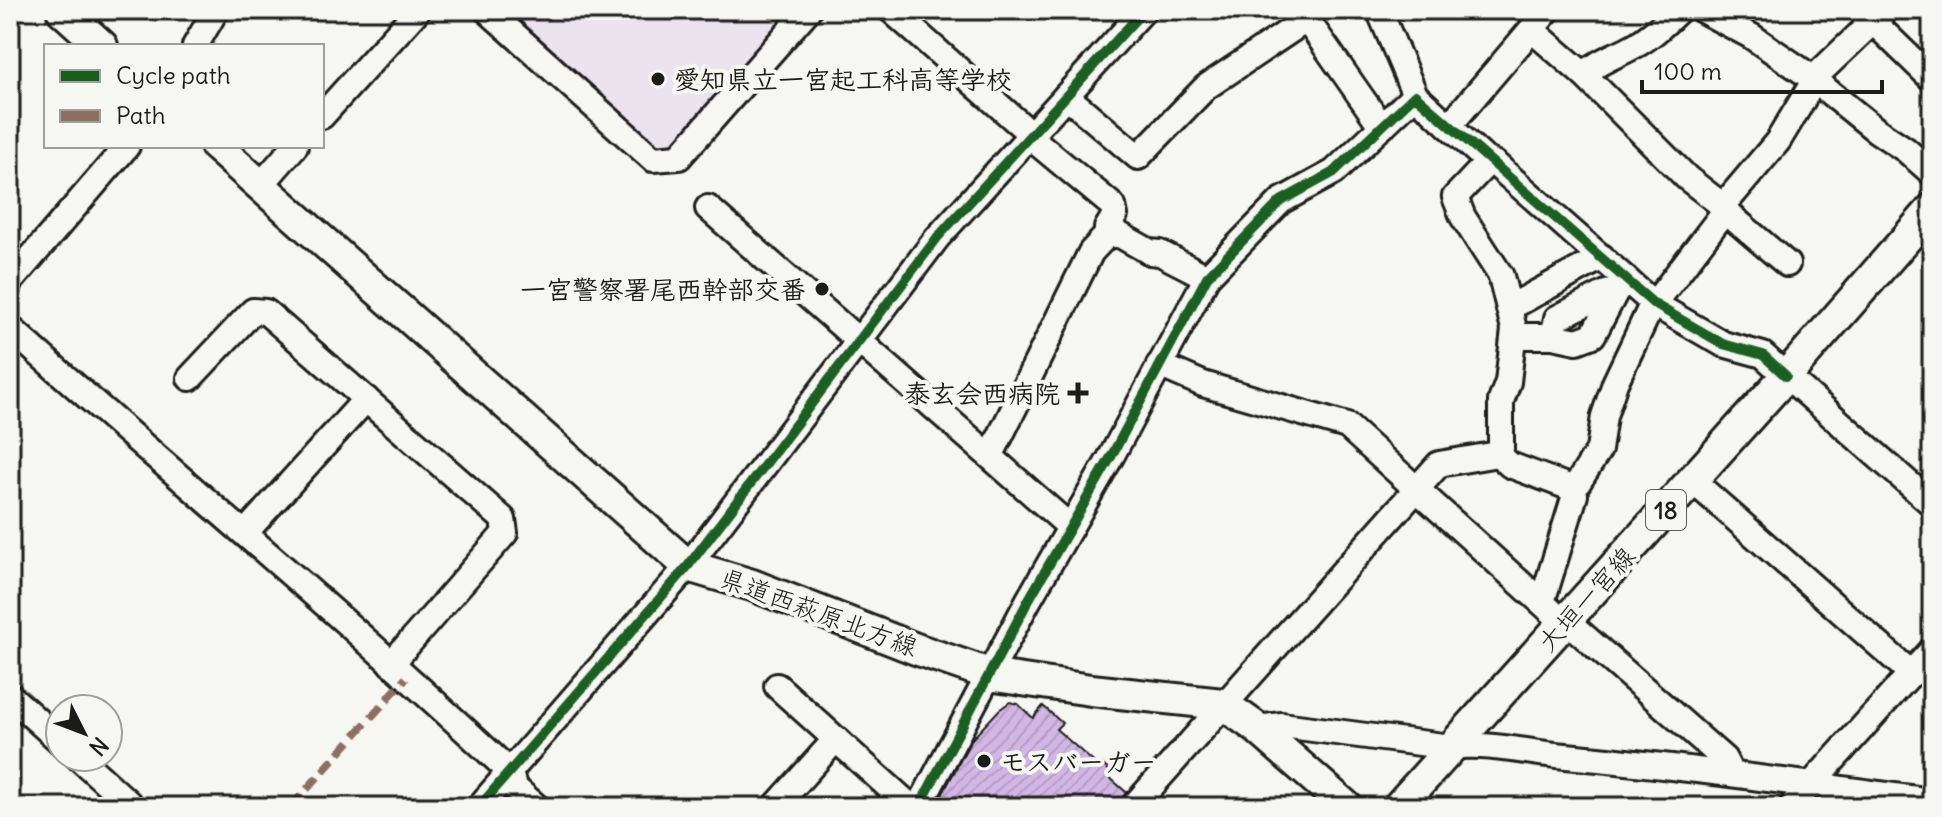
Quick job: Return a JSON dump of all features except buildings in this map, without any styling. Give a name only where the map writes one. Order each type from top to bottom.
[{"type":"main road","points":[[62,10],[100,44]]},
{"type":"main road","name":"県道西萩原北方線","points":[[218,148],[688,566],[752,585],[989,674],[1091,690],[1223,704],[1257,728],[1347,807]]},
{"type":"main road","name":"大垣一宮線","points":[[1570,626],[1702,489],[1932,209]]},
{"type":"main road","name":"大垣一宮線","points":[[1398,807],[1462,745],[1791,380],[1932,233]]},
{"type":"main road","name":"大垣一宮線","points":[[1417,807],[1462,745]]},
{"type":"street","points":[[196,44],[216,10]]},
{"type":"street","points":[[324,114],[418,10]]},
{"type":"street","points":[[487,10],[653,159],[679,157],[808,10]]},
{"type":"street","points":[[891,10],[1113,206],[1115,215],[1107,228],[1107,235],[1091,252],[991,455]]},
{"type":"street","points":[[479,807],[688,566],[937,238],[1144,10]]},
{"type":"street","points":[[1379,10],[1415,95],[1602,257],[1622,286],[1723,344],[1763,355],[1932,504]]},
{"type":"street","points":[[1449,126],[1548,10]]},
{"type":"street","points":[[1584,75],[1608,58],[1652,35],[1679,10]]},
{"type":"street","points":[[1702,10],[1751,36],[1816,81],[1932,173]]},
{"type":"street","points":[[1542,602],[1575,495],[1574,489],[1599,450],[1604,416],[1633,340],[1654,304],[1694,255],[1724,208],[1778,141],[1819,73],[1873,14],[1932,79]]},
{"type":"street","points":[[1066,96],[1138,157],[1206,87],[1303,15],[1382,127]]},
{"type":"street","points":[[1532,30],[1584,75],[1687,178],[1787,264]]},
{"type":"street","points":[[777,686],[836,739],[925,803],[989,674],[1207,277],[1281,201],[1334,172],[1415,95]]},
{"type":"street","points":[[10,282],[125,148]]},
{"type":"street","points":[[261,185],[293,148]]},
{"type":"street","points":[[1489,161],[1455,197],[1463,217],[1501,276],[1515,336],[1508,382],[1501,401],[1501,449],[1498,454]]},
{"type":"street","points":[[708,208],[1069,526]]},
{"type":"street","points":[[1107,235],[1120,235],[1207,277]]},
{"type":"street","points":[[1509,308],[1602,257]]},
{"type":"street","points":[[1515,336],[1553,336],[1577,341],[1593,335],[1622,286]]},
{"type":"street","points":[[190,378],[253,311],[266,312],[503,519],[505,533],[391,664]]},
{"type":"street","points":[[10,328],[245,533],[510,772],[514,787],[537,807]]},
{"type":"street","points":[[1159,365],[1203,384],[1347,426],[1416,491],[1724,759],[1731,773]]},
{"type":"street","points":[[245,533],[366,399]]},
{"type":"street","points":[[1498,454],[1510,465],[1574,489]]},
{"type":"street","points":[[1133,807],[1439,464],[1498,454]]},
{"type":"street","points":[[1702,489],[1912,674]]},
{"type":"street","points":[[1791,807],[1932,650]]},
{"type":"street","points":[[10,696],[44,727]]},
{"type":"street","points":[[1257,728],[1282,725],[1731,773],[1932,801]]},
{"type":"street","points":[[775,807],[836,739]]},
{"type":"street","points":[[96,773],[133,807]]},
{"type":"shaded area","name":"愛知県立一宮起工科高等学校","points":[[498,10],[802,10],[676,149],[656,149]]},
{"type":"marked path","points":[[291,807],[406,678]]},
{"type":"cycle path","points":[[479,807],[688,566],[937,238],[1144,10]]},
{"type":"cycle path","points":[[919,807],[1028,601],[1112,455],[1207,277],[1281,201],[1334,172],[1415,95],[1654,304],[1723,344],[1763,355],[1786,376]]},
{"type":"place","name":"愛知県立一宮起工科高等学校","points":[[658,79]]},
{"type":"place","name":"一宮警察署尾西幹部交番","points":[[822,289]]},
{"type":"place","name":"泰玄会西病院","points":[[1078,393]]},
{"type":"place","name":"モスバーガー","points":[[984,761]]}]
